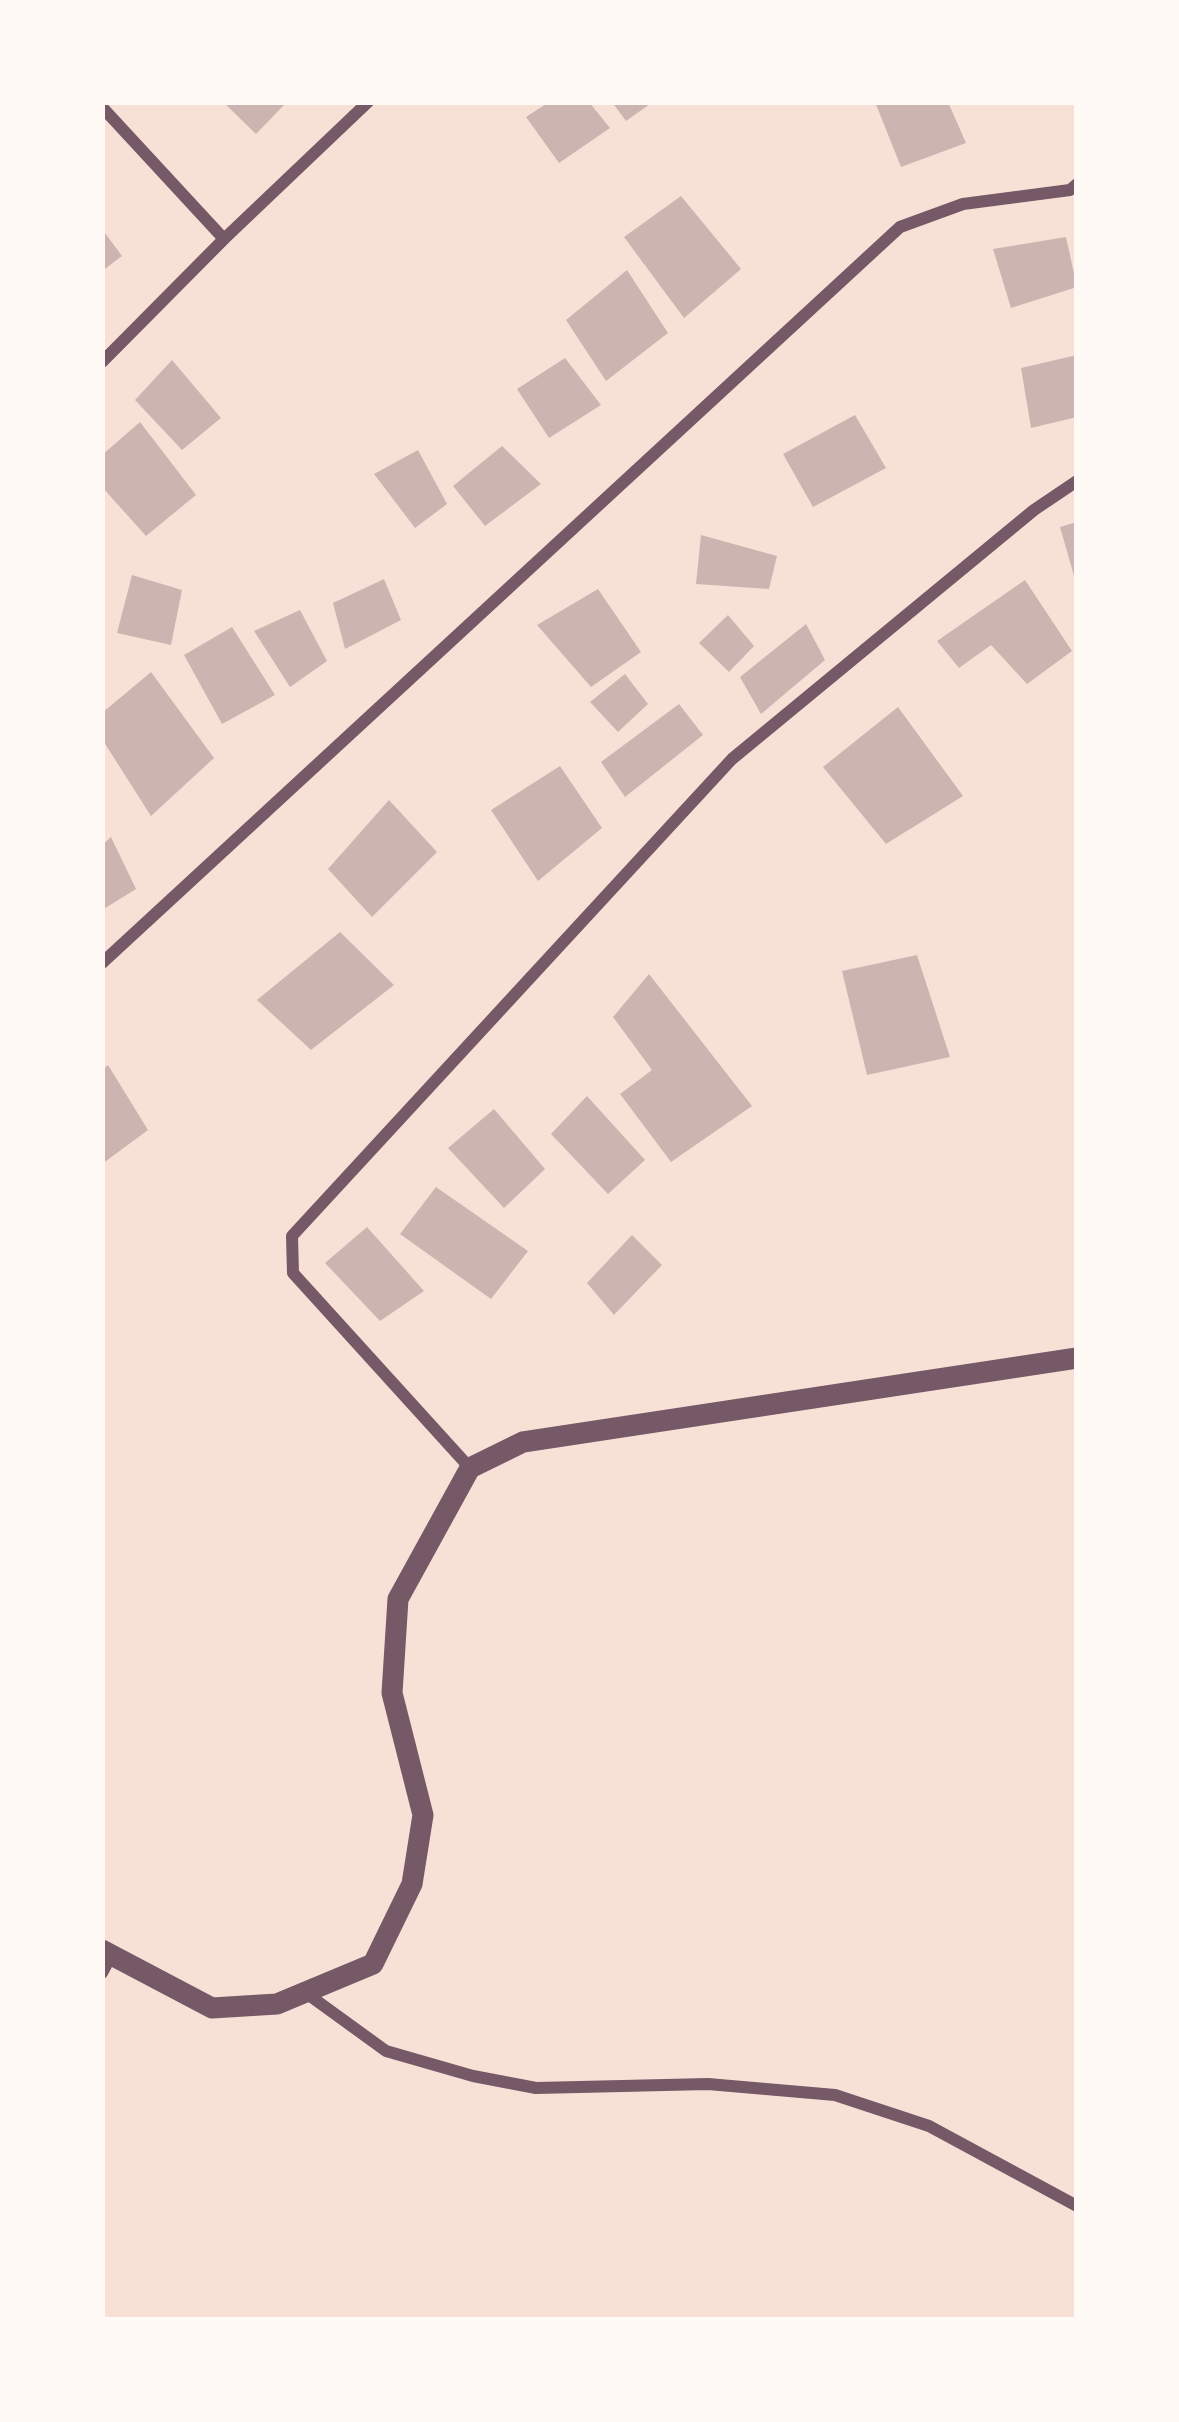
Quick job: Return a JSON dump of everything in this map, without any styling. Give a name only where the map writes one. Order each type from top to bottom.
[{"type":"street","points":[[102,362],[368,102]]},
{"type":"street","points":[[102,107],[224,238]]},
{"type":"street","points":[[102,963],[900,227],[963,204],[1070,190],[1077,184]]},
{"type":"street","points":[[470,1468],[293,1273],[292,1237],[732,759],[1034,510],[1077,482]]},
{"type":"street","points":[[105,1960],[212,2008],[277,2004],[373,1964],[412,1884],[423,1815],[392,1694],[398,1599],[470,1468],[523,1442],[1077,1358]]},
{"type":"street","points":[[305,1992],[386,2051],[472,2076],[536,2088],[708,2084],[835,2095],[929,2126],[1077,2206]]},
{"type":"building","points":[[223,102],[287,102],[256,134]]},
{"type":"building","points":[[549,102],[589,102],[610,128],[559,163],[526,117]]},
{"type":"building","points":[[612,102],[653,102],[626,121]]},
{"type":"building","points":[[875,102],[948,102],[966,143],[901,167]]},
{"type":"building","points":[[681,196],[741,269],[684,318],[624,237]]},
{"type":"building","points":[[102,229],[122,256],[102,271]]},
{"type":"building","points":[[1066,237],[1077,287],[1011,308],[993,249]]},
{"type":"building","points":[[627,270],[668,333],[606,381],[566,320]]},
{"type":"building","points":[[1077,355],[1077,417],[1031,428],[1021,368]]},
{"type":"building","points":[[565,358],[601,405],[549,438],[517,389]]},
{"type":"building","points":[[172,360],[221,418],[182,450],[135,400]]},
{"type":"building","points":[[855,415],[886,468],[813,507],[783,454]]},
{"type":"building","points":[[140,422],[196,495],[146,536],[102,487],[102,455]]},
{"type":"building","points":[[502,446],[541,484],[485,526],[453,486]]},
{"type":"building","points":[[418,450],[447,504],[415,528],[374,474]]},
{"type":"building","points":[[1077,522],[1077,583],[1076,583],[1060,527]]},
{"type":"building","points":[[701,535],[777,556],[769,589],[696,584]]},
{"type":"building","points":[[132,575],[182,590],[171,645],[117,633]]},
{"type":"building","points":[[384,579],[401,620],[345,649],[333,603]]},
{"type":"building","points":[[1025,580],[1072,651],[1027,684],[991,645],[959,668],[937,641]]},
{"type":"building","points":[[598,589],[641,652],[591,687],[537,625]]},
{"type":"building","points":[[300,610],[327,661],[290,687],[254,631]]},
{"type":"building","points":[[728,615],[754,646],[729,672],[699,643]]},
{"type":"building","points":[[806,624],[825,660],[761,714],[740,677]]},
{"type":"building","points":[[232,627],[275,695],[222,724],[184,655]]},
{"type":"building","points":[[151,672],[214,758],[151,816],[102,739],[102,713]]},
{"type":"building","points":[[625,674],[648,704],[618,732],[590,702]]},
{"type":"building","points":[[679,704],[703,735],[625,797],[601,762]]},
{"type":"building","points":[[898,707],[963,796],[886,844],[823,767]]},
{"type":"building","points":[[560,766],[602,828],[538,881],[491,810]]},
{"type":"building","points":[[389,800],[437,852],[372,917],[328,869]]},
{"type":"building","points":[[111,837],[136,889],[102,910],[102,845]]},
{"type":"building","points":[[340,932],[394,985],[311,1050],[257,1000]]},
{"type":"building","points":[[917,955],[950,1057],[867,1075],[842,971]]},
{"type":"building","points":[[649,974],[752,1106],[671,1162],[620,1094],[652,1070],[613,1017]]},
{"type":"building","points":[[108,1065],[148,1130],[102,1164],[102,1070]]},
{"type":"building","points":[[587,1096],[645,1160],[608,1194],[551,1134]]},
{"type":"building","points":[[494,1109],[545,1169],[504,1208],[448,1148]]},
{"type":"building","points":[[436,1187],[528,1251],[491,1299],[400,1234]]},
{"type":"building","points":[[367,1227],[424,1291],[380,1321],[325,1263]]},
{"type":"building","points":[[632,1235],[662,1265],[614,1315],[587,1283]]}]
